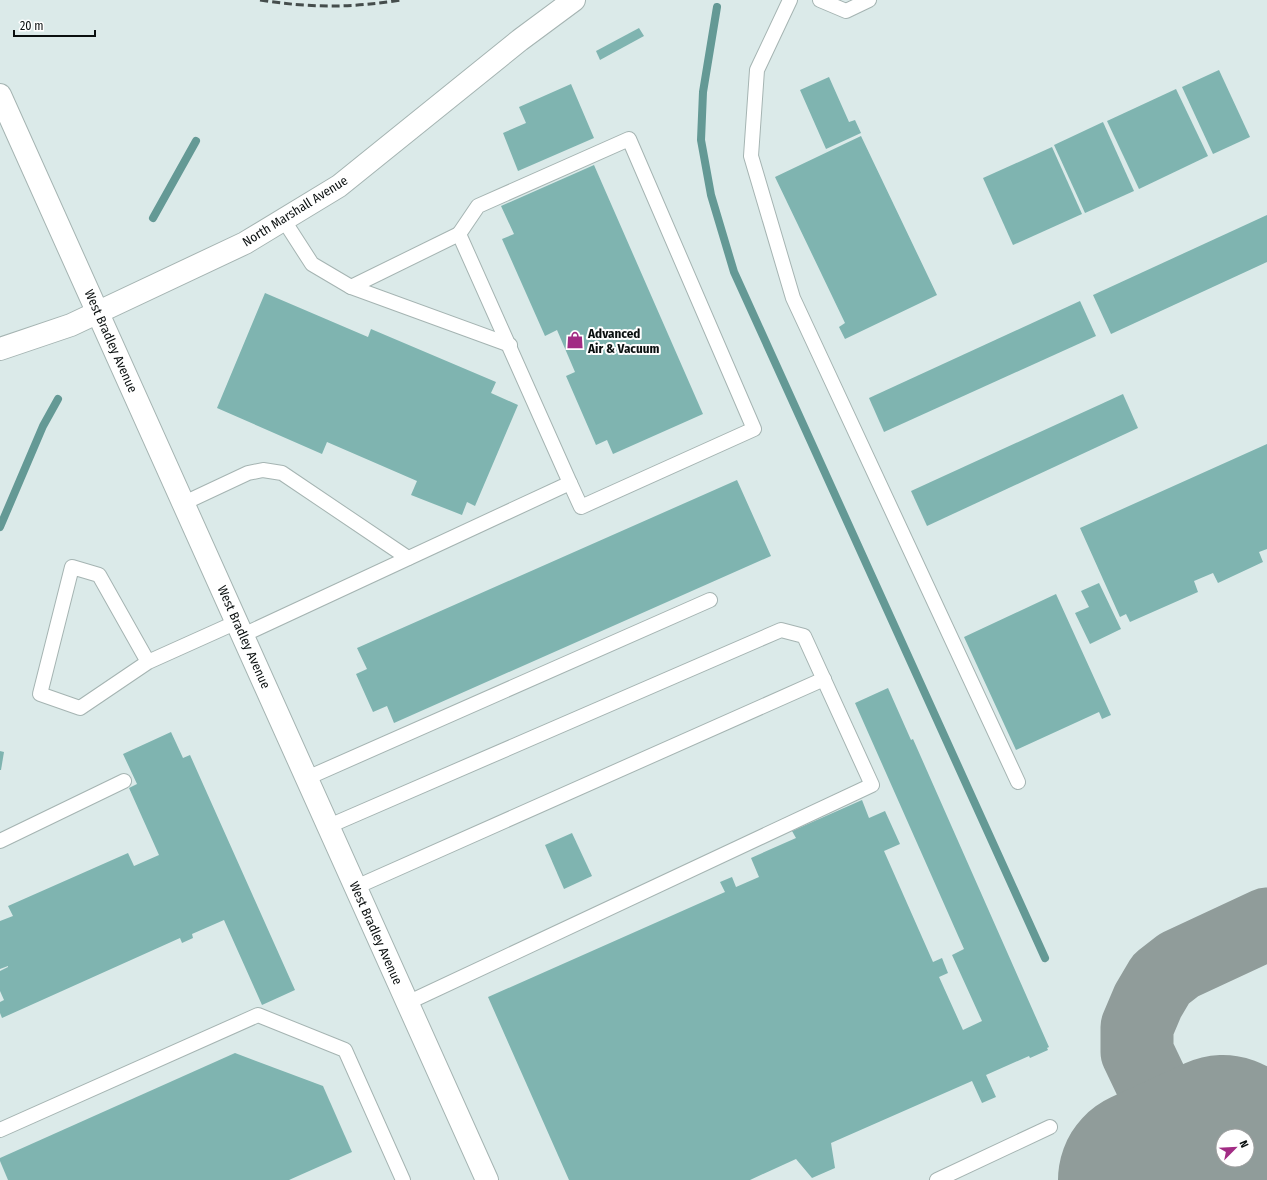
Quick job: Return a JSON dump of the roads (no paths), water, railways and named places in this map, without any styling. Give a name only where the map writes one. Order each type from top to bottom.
[{"type":"main road","name":"North Marshall Avenue","points":[[0,349],[71,325],[98,313],[245,242],[339,186],[520,40],[574,0]]},
{"type":"main road","name":"West Bradley Avenue","points":[[0,95],[487,1180]]},
{"type":"lane","points":[[790,0],[757,70],[750,156],[794,298],[1018,782]]},
{"type":"lane","points":[[820,0],[846,11],[869,0]]},
{"type":"lane","points":[[351,287],[460,234],[478,206],[629,139],[754,429],[581,507],[460,234]]},
{"type":"lane","points":[[283,219],[312,264],[351,287],[510,345]]},
{"type":"lane","points":[[184,503],[248,473],[263,470],[282,473],[408,558]]},
{"type":"lane","points":[[148,662],[99,575],[72,567],[40,694],[80,708],[148,662],[240,629],[408,558],[570,483]]},
{"type":"lane","points":[[307,778],[710,600]]},
{"type":"lane","points":[[329,826],[781,630],[804,636],[872,785],[407,1003]]},
{"type":"lane","points":[[356,887],[824,679]]},
{"type":"lane","points":[[0,841],[124,781]]},
{"type":"lane","points":[[0,1130],[258,1015],[345,1050],[403,1180]]},
{"type":"lane","points":[[937,1180],[1050,1128]]},
{"type":"waterway","points":[[717,7],[703,92],[701,140],[711,195],[734,272],[1045,958]]},
{"type":"waterway","points":[[153,218],[196,141]]},
{"type":"waterway","points":[[0,527],[43,426],[58,399]]},
{"type":"railway","points":[[260,0],[313,6],[348,6],[401,0]]},
{"type":"place","name":"Advanced Air & Vacuum","points":[[575,340]]}]
